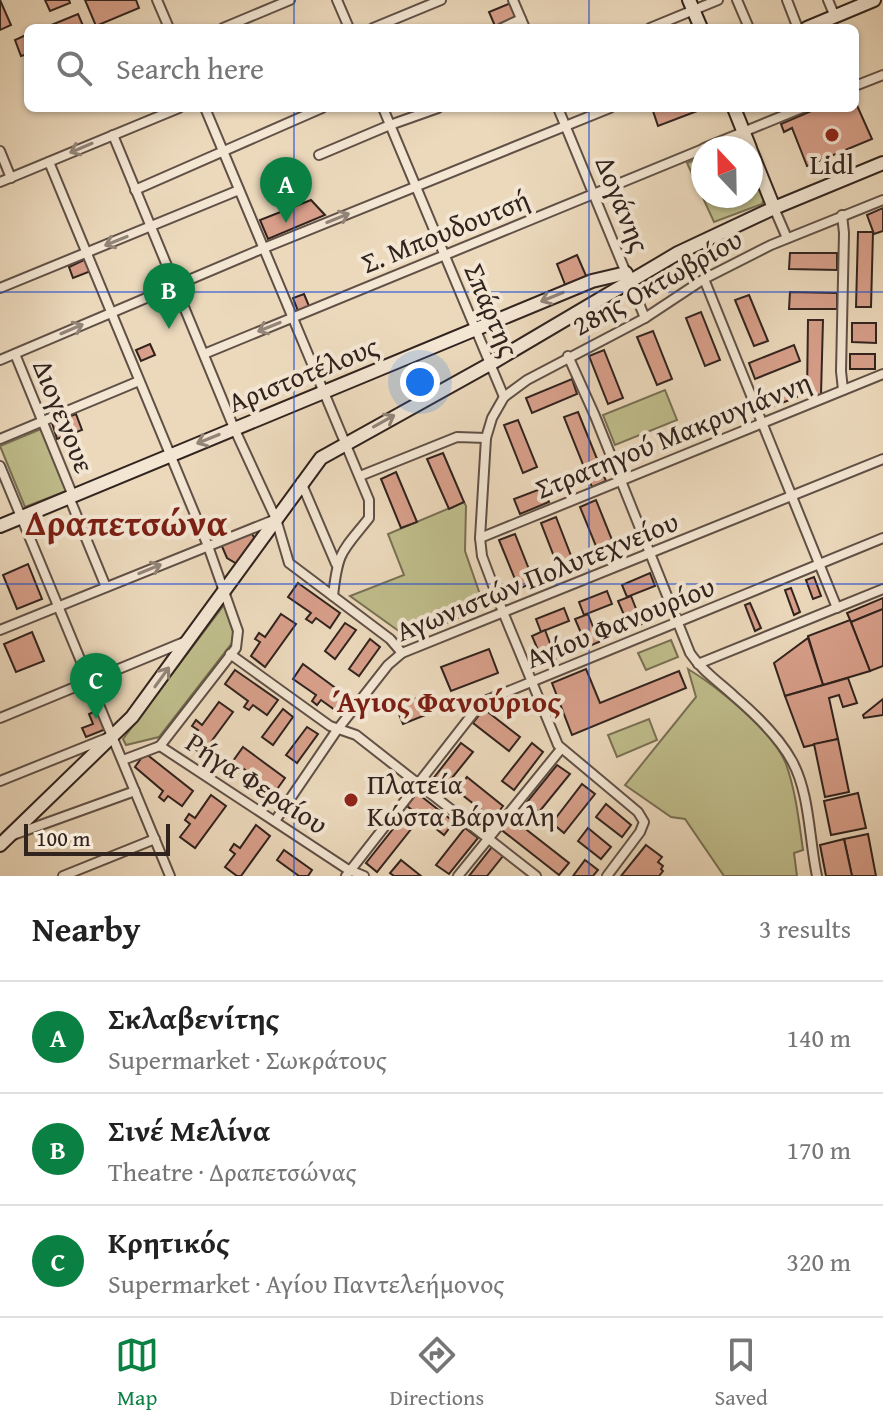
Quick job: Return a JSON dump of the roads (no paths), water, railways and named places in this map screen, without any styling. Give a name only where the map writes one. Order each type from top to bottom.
[{"type":"street","points":[[157,0],[167,24]]},
{"type":"street","points":[[233,24],[290,0]]},
{"type":"street","points":[[337,0],[347,24]]},
{"type":"street","points":[[383,24],[441,0]]},
{"type":"street","points":[[513,0],[523,24]]},
{"type":"street","points":[[657,24],[692,5],[718,0]]},
{"type":"street","points":[[737,0],[747,24]]},
{"type":"street","points":[[787,0],[800,24]]},
{"type":"street","points":[[828,0],[833,12]]},
{"type":"street","points":[[810,24],[877,0],[883,7]]},
{"type":"street","points":[[692,5],[699,24]]},
{"type":"street","points":[[859,84],[883,75]]},
{"type":"street","points":[[0,182],[169,112]]},
{"type":"street","points":[[207,112],[369,500],[369,518],[343,548],[336,564],[333,596]]},
{"type":"street","points":[[135,190],[313,112]]},
{"type":"street","name":"Σπάρτης","points":[[385,112],[504,397]]},
{"type":"street","points":[[319,155],[427,112]]},
{"type":"street","name":"Δογάνης","points":[[560,112],[645,318]]},
{"type":"street","points":[[0,360],[264,248],[600,112]]},
{"type":"street","points":[[736,112],[745,136]]},
{"type":"street","name":"Σ. Μπουδουτσή","points":[[733,136],[792,112]]},
{"type":"street","points":[[113,135],[234,428],[276,519],[289,563],[390,639],[402,653]]},
{"type":"street","points":[[0,151],[11,178]]},
{"type":"street","name":"Σ. Μπουδουτσή","points":[[204,354],[691,153]]},
{"type":"street","points":[[49,162],[208,546],[238,631],[236,648],[160,746]]},
{"type":"street","points":[[4,840],[132,717],[321,458],[490,364],[627,276],[774,208],[883,163]]},
{"type":"street","points":[[763,181],[787,238]]},
{"type":"street","points":[[0,288],[239,190]]},
{"type":"street","name":"28ης Οκτωβρίου","points":[[504,397],[568,356],[645,318],[704,279],[751,254],[883,200]]},
{"type":"street","points":[[842,215],[843,390]]},
{"type":"street","name":"Αριστοτέλους","points":[[0,526],[592,281],[627,276]]},
{"type":"street","points":[[704,279],[837,608]]},
{"type":"street","name":"Διογενουε","points":[[15,354],[44,421],[106,587]]},
{"type":"street","points":[[568,356],[690,653],[781,743],[793,763],[803,794],[817,876]]},
{"type":"street","name":"Στρατηγού Μακρυγιάννη","points":[[480,538],[883,374]]},
{"type":"street","points":[[0,439],[139,381]]},
{"type":"street","points":[[504,397],[492,418],[486,438],[480,538],[482,556],[561,749],[643,819],[643,829],[607,876]]},
{"type":"street","points":[[360,476],[457,437],[486,438]]},
{"type":"street","name":"Αγωνιστών Πολυτεχνείου","points":[[275,821],[337,730],[388,665],[402,653],[883,459]]},
{"type":"street","points":[[0,466],[170,876]]},
{"type":"street","points":[[301,482],[336,564]]},
{"type":"street","points":[[0,630],[276,519]]},
{"type":"street","name":"Αγίου Φανουρίου","points":[[349,873],[478,707],[487,700],[883,538]]},
{"type":"street","points":[[698,664],[883,589]]},
{"type":"street","points":[[0,718],[188,641]]},
{"type":"street","points":[[230,654],[337,730],[356,735],[536,876]]},
{"type":"street","points":[[0,781],[112,736]]},
{"type":"street","name":"Ρήγα Φεραίου","points":[[123,760],[160,746],[349,873],[364,876]]},
{"type":"street","points":[[458,876],[561,749]]},
{"type":"street","points":[[4,840],[135,791]]},
{"type":"street","points":[[63,876],[155,839]]},
{"type":"place","name":"Lidl","points":[[832,135]]},
{"type":"place","name":"Σκλαβενίτης","points":[[286,223]]},
{"type":"place","name":"Σινέ Μελίνα","points":[[169,329]]},
{"type":"place","name":"Κρητικός","points":[[96,719]]},
{"type":"place","name":"Πλατεία Κώστα Βάρναλη","points":[[351,800]]},
{"type":"district","name":"Δραπετσώνα","points":[[127,522]]},
{"type":"district","name":"Άγιος Φανούριος","points":[[447,702]]}]
